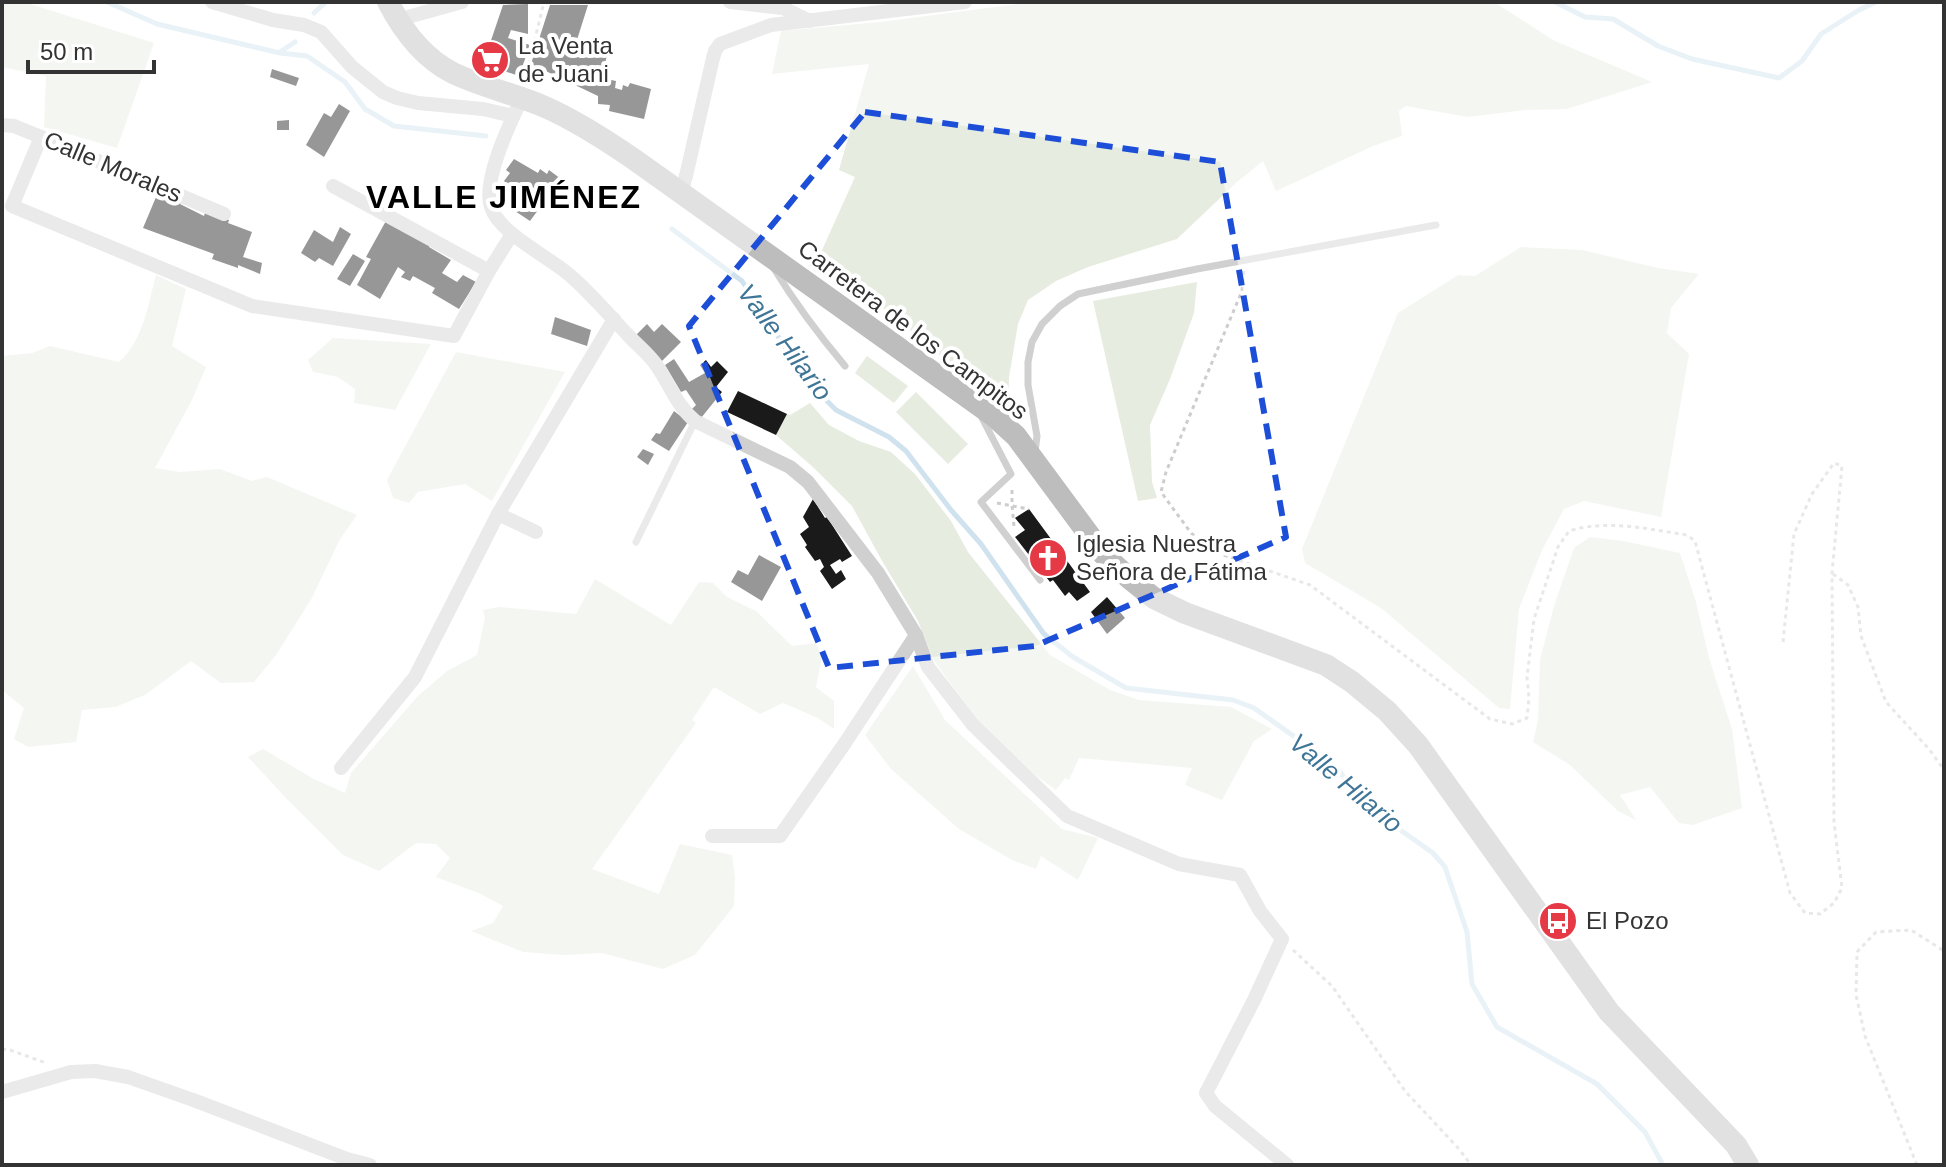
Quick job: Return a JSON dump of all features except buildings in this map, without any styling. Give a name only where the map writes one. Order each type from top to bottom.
[{"type":"main road","name":"Carretera de los Campitos","points":[[392,11],[425,54],[452,73],[518,107],[577,122],[994,416],[1016,436],[1104,555],[1154,598],[1185,613],[1326,665],[1387,711],[1418,745],[1609,1012],[1736,1145],[1748,1165]]},
{"type":"street","points":[[212,2],[321,32],[352,67],[383,92],[397,98],[483,109],[518,107],[488,194],[498,221],[572,277],[614,319],[656,364],[686,415],[790,467],[808,482],[878,573],[916,635],[928,667],[973,725],[1067,816],[1179,864],[1240,875],[1260,911],[1282,939],[1206,1093],[1215,1106],[1287,1165]]},
{"type":"street","points":[[392,11],[462,2]]},
{"type":"street","points":[[730,2],[783,8],[811,21]]},
{"type":"street","points":[[681,193],[715,51],[720,44],[771,25],[965,2]]},
{"type":"street","name":"Calle Morales","points":[[2,125],[14,126],[224,214]]},
{"type":"street","points":[[41,137],[12,206],[252,306],[454,336],[512,234]]},
{"type":"street","points":[[333,186],[489,271]]},
{"type":"street","points":[[341,768],[415,677],[498,514],[614,319]]},
{"type":"street","points":[[498,514],[536,532]]},
{"type":"street","points":[[712,836],[780,836],[916,635]]},
{"type":"street","points":[[2,1092],[67,1073],[95,1071],[128,1077],[370,1165]]},
{"type":"lane","points":[[1034,462],[1037,436],[1028,385],[1032,342],[1042,324],[1078,294],[1436,225]]},
{"type":"lane","points":[[764,252],[794,302],[845,366]]},
{"type":"lane","points":[[973,401],[1011,474],[981,502],[1040,580]]},
{"type":"lane","points":[[636,542],[695,421]]},
{"type":"path","points":[[518,107],[544,2]]},
{"type":"path","points":[[1244,262],[1242,291],[1166,472],[1161,492],[1191,533],[1212,551],[1310,585],[1490,719],[1512,724],[1527,718],[1527,677],[1534,619],[1558,547],[1569,531],[1586,526],[1621,525],[1687,535],[1695,541],[1790,893],[1805,913],[1820,914],[1834,903],[1842,888],[1834,822],[1832,573],[1842,466],[1834,463],[1812,494],[1794,534],[1783,642]]},
{"type":"path","points":[[1011,474],[1015,537]]},
{"type":"path","points":[[981,502],[991,501],[1029,509]]},
{"type":"path","points":[[1832,573],[1848,585],[1858,607],[1861,636],[1886,702],[1944,770]]},
{"type":"path","points":[[1917,1165],[1865,1036],[1856,995],[1857,952],[1876,932],[1911,930],[1944,951]]},
{"type":"path","points":[[1282,939],[1332,986],[1405,1091],[1471,1165]]},
{"type":"path","points":[[2,1049],[32,1057],[67,1073]]},
{"type":"highlighted area","points":[[865,112],[1220,162],[1286,537],[1035,646],[829,668],[689,326]]},
{"type":"shaded area","points":[[2,2],[27,3],[154,43],[117,148],[44,127],[46,76],[2,67]]},
{"type":"shaded area","points":[[1033,2],[1494,2],[1553,40],[1652,82],[1567,109],[1468,117],[1406,106],[1399,111],[1402,136],[1373,146],[1276,191],[1263,161],[1177,239],[1088,267],[1056,281],[1028,300],[1018,324],[1009,377],[1008,409],[879,305],[813,270],[855,177],[839,170],[869,64],[772,74],[781,31]]},
{"type":"shaded area","points":[[1521,247],[1582,250],[1699,274],[1671,308],[1667,333],[1689,354],[1661,517],[1584,501],[1564,509],[1542,550],[1519,609],[1510,709],[1499,708],[1381,608],[1305,563],[1302,549],[1398,313],[1458,275],[1475,276]]},
{"type":"shaded area","points":[[156,275],[186,289],[172,346],[206,367],[155,468],[180,472],[220,469],[252,481],[267,477],[357,515],[340,539],[312,598],[276,655],[254,682],[221,683],[191,661],[145,695],[115,707],[82,710],[76,742],[28,747],[14,739],[24,708],[2,690],[2,356],[32,353],[50,346],[119,362],[139,333]]},
{"type":"shaded area","points":[[1197,282],[1194,313],[1150,425],[1152,482],[1157,498],[1138,501],[1093,301]]},
{"type":"shaded area","points":[[333,338],[431,344],[395,410],[354,403],[355,389],[338,377],[313,372],[308,360]]},
{"type":"shaded area","points":[[456,352],[565,372],[492,501],[465,484],[418,492],[409,503],[393,498],[387,480]]},
{"type":"shaded area","points":[[867,356],[908,386],[894,403],[855,373]]},
{"type":"shaded area","points":[[916,392],[968,444],[948,464],[896,412]]},
{"type":"shaded area","points":[[810,403],[829,425],[859,441],[891,452],[915,474],[951,521],[968,552],[1050,655],[1110,690],[1139,700],[1231,707],[1272,729],[1254,741],[1222,800],[1185,785],[1192,768],[1079,758],[1069,780],[1065,778],[1056,790],[1035,775],[978,721],[934,661],[918,621],[852,506],[776,435],[787,414]]},
{"type":"shaded area","points":[[1590,537],[1680,553],[1732,729],[1742,808],[1693,825],[1679,823],[1650,787],[1620,795],[1636,820],[1618,811],[1570,765],[1533,742],[1538,720],[1540,660],[1554,606],[1574,548]]},
{"type":"shaded area","points":[[595,579],[671,625],[699,582],[713,583],[727,597],[756,611],[792,646],[816,643],[822,657],[816,687],[834,701],[834,729],[818,718],[783,703],[760,714],[714,687],[692,720],[696,723],[592,869],[659,894],[680,844],[732,855],[734,906],[695,955],[663,969],[602,953],[563,955],[523,952],[471,931],[493,923],[503,906],[436,877],[450,858],[436,844],[416,843],[379,871],[343,855],[248,757],[263,749],[345,793],[351,773],[417,697],[447,671],[477,655],[485,617],[483,610],[499,607],[576,614]]},
{"type":"shaded area","points":[[913,666],[945,720],[1062,829],[1098,838],[1078,880],[1041,856],[1036,869],[1012,860],[959,829],[891,769],[865,735]]},
{"type":"waterway","name":"Valle Hilario","points":[[107,2],[157,24],[280,53],[307,56],[345,82],[365,109],[394,126],[486,136]]},
{"type":"waterway","points":[[314,13],[326,2]]},
{"type":"waterway","points":[[1555,2],[1585,17],[1613,19],[1658,46],[1692,59],[1779,78],[1802,61],[1821,34],[1876,2]]},
{"type":"waterway","points":[[280,52],[295,42]]},
{"type":"waterway","name":"Valle Hilario","points":[[672,229],[742,281],[807,381],[836,410],[889,437],[906,451],[981,544],[1044,634],[1073,657],[1126,688],[1233,700],[1254,708],[1336,766],[1354,792],[1379,815],[1433,853],[1445,867],[1467,932],[1472,984],[1497,1027],[1597,1084],[1645,1132],[1663,1165]]},
{"type":"place","name":"La Venta de Juani","points":[[490,60]]},
{"type":"place","name":"Iglesia Nuestra Señora de Fátima","points":[[1048,558]]},
{"type":"place","name":"El Pozo","points":[[1558,921]]},
{"type":"district","name":"VALLE JIMÉNEZ","points":[[504,197]]}]
